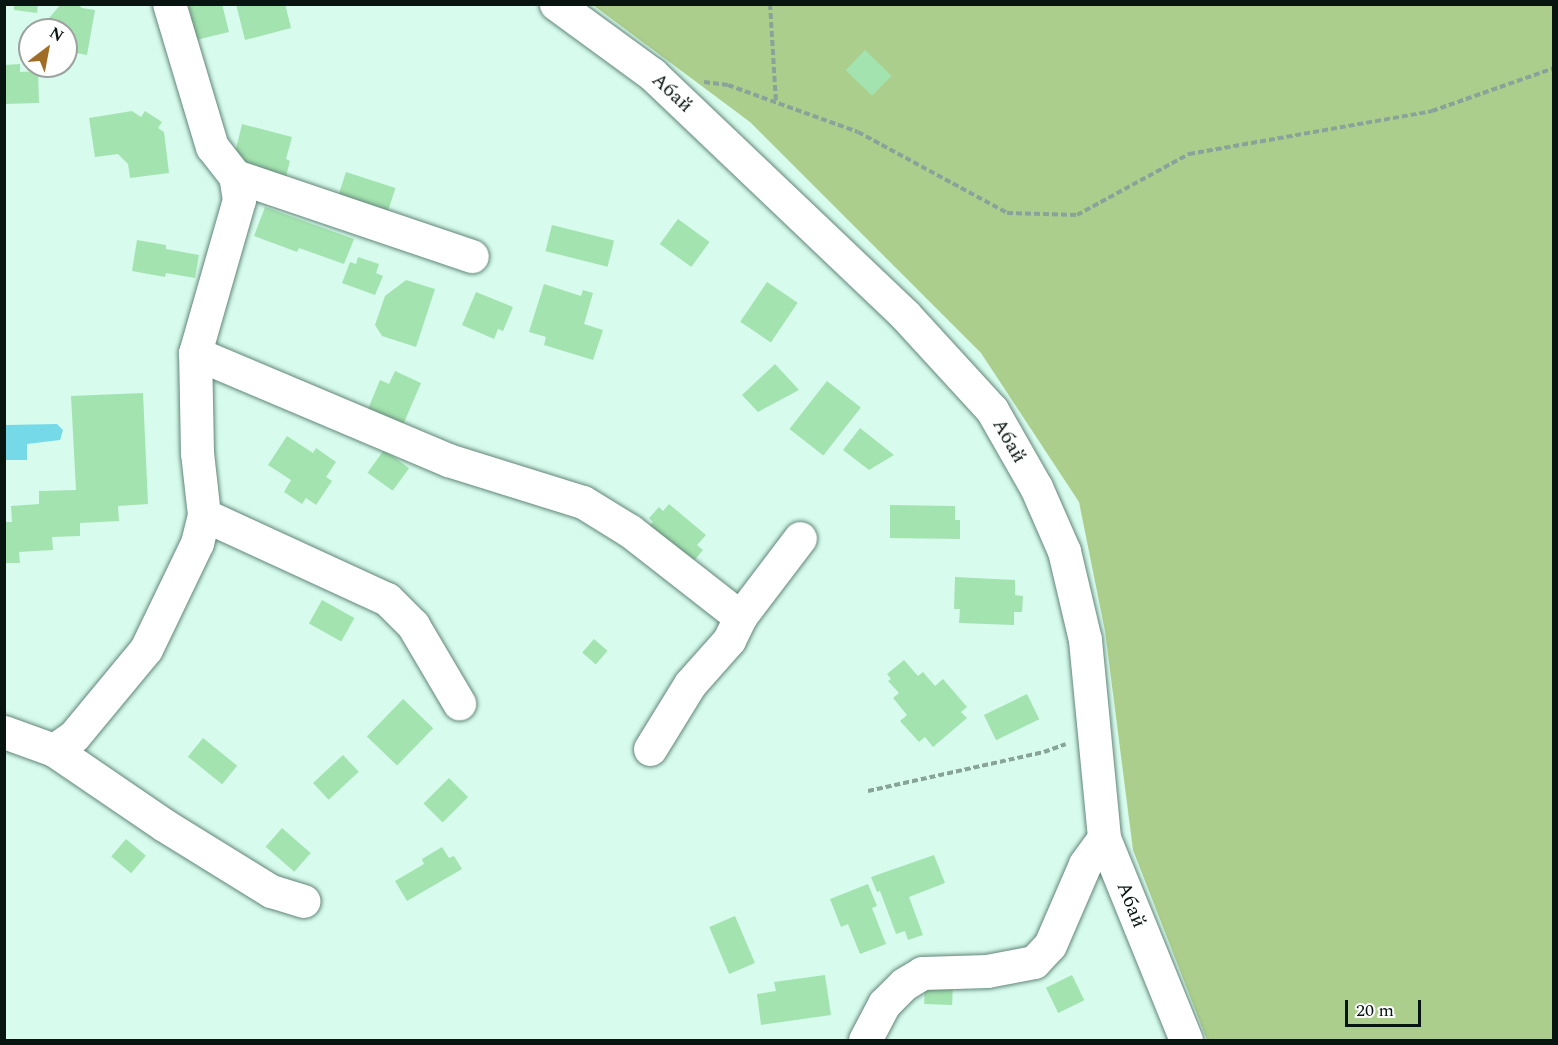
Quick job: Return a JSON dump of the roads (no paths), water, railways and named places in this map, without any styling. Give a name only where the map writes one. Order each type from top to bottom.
[{"type":"street","points":[[54,750],[74,736],[146,649],[197,543],[204,515],[197,453],[195,353],[238,200],[235,176],[212,147],[169,4]]},
{"type":"street","name":"Абай","points":[[556,4],[652,74],[905,315],[992,410],[1036,487],[1064,551],[1085,640],[1104,838],[1186,1041]]},
{"type":"street","points":[[235,176],[472,256]]},
{"type":"street","points":[[195,353],[448,460],[583,502],[630,531],[740,617]]},
{"type":"street","points":[[204,515],[387,599],[413,625],[459,703]]},
{"type":"street","points":[[650,749],[690,684],[729,640],[740,617],[800,538]]},
{"type":"street","points":[[4,732],[54,750],[164,825],[271,891],[303,901]]},
{"type":"street","points":[[865,1041],[884,1004],[904,984],[922,973],[987,970],[1034,962],[1050,945],[1085,864],[1104,838]]},
{"type":"water","points":[[57,424],[63,430],[60,440],[27,444],[27,460],[5,460],[5,425]]}]
